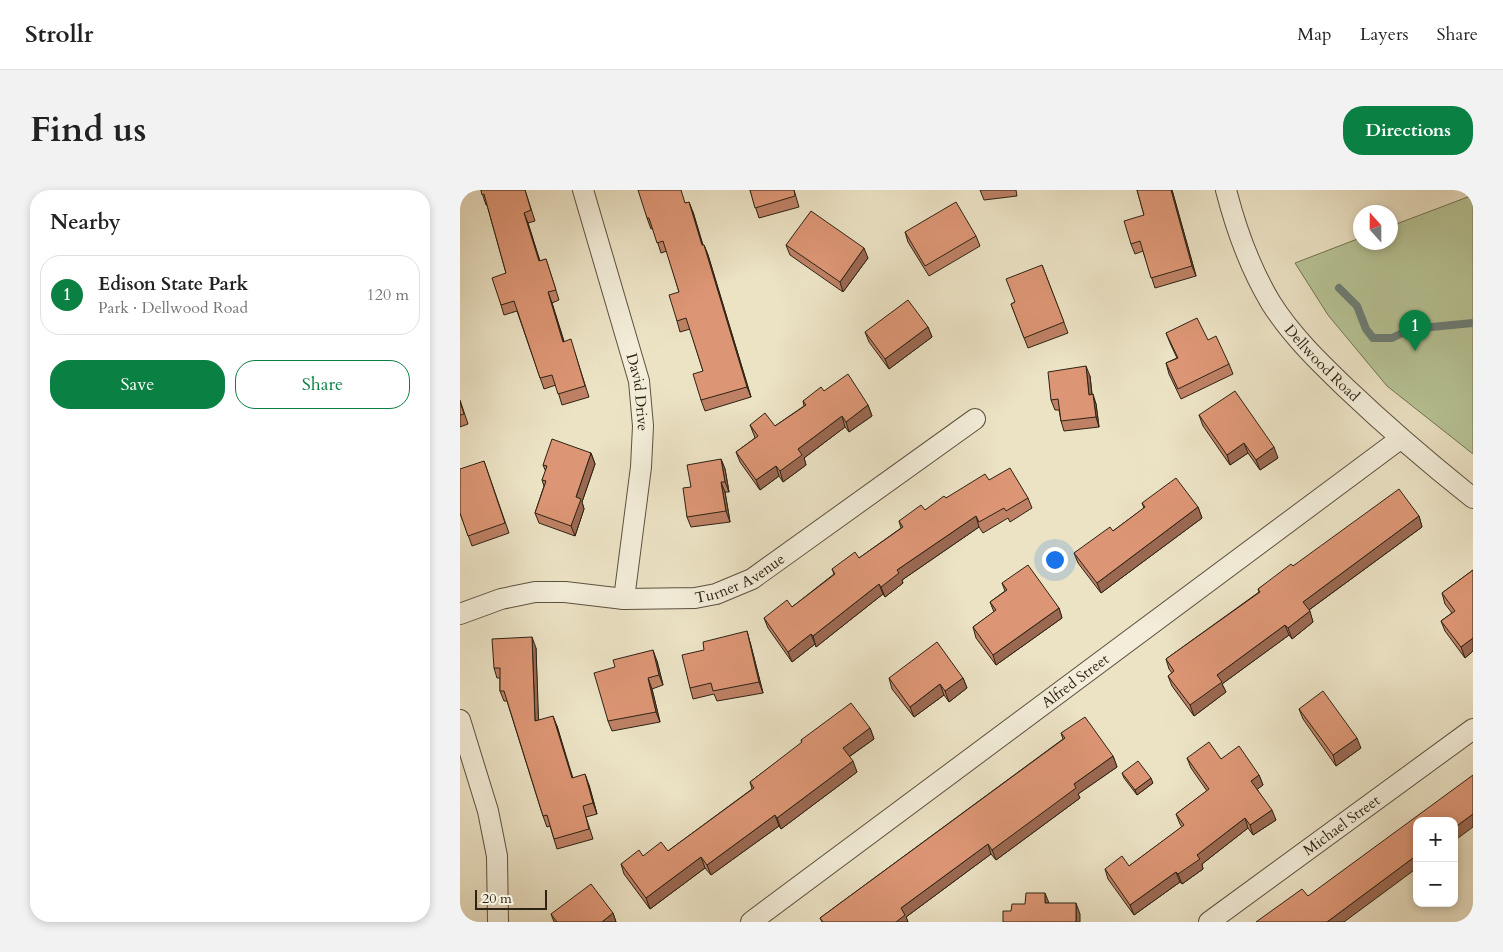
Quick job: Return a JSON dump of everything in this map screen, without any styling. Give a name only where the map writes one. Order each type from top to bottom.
[{"type":"street","name":"David Drive","points":[[583,190],[639,381],[643,426],[641,467],[624,600]]},
{"type":"street","name":"Dellwood Road","points":[[1226,190],[1235,223],[1251,264],[1271,303],[1318,361],[1400,440],[1473,498]]},
{"type":"street","name":"Turner Avenue","points":[[460,614],[500,599],[535,592],[565,592],[624,600],[694,598],[716,594],[752,579],[975,419]]},
{"type":"street","name":"Alfred Street","points":[[751,922],[1400,440]]},
{"type":"street","points":[[460,720],[488,811],[497,856],[498,922]]},
{"type":"street","name":"Michael Street","points":[[1209,922],[1473,729]]},
{"type":"green space","points":[[1473,195],[1473,454],[1387,386],[1328,315],[1295,263],[1353,241],[1353,250],[1398,250],[1398,223]]},
{"type":"building","points":[[481,190],[525,190],[531,210],[524,213],[539,261],[546,259],[556,290],[548,292],[563,342],[571,339],[585,386],[558,394],[552,375],[540,378],[514,301],[501,305],[492,278],[506,273],[484,194],[482,195]]},
{"type":"building","points":[[638,190],[681,190],[685,203],[689,202],[747,387],[701,400],[693,374],[703,371],[686,318],[677,321],[669,295],[679,292],[663,241],[657,243]]},
{"type":"building","points":[[750,190],[794,190],[795,196],[755,208]]},
{"type":"building","points":[[1137,190],[1171,190],[1192,266],[1151,278],[1140,241],[1131,244],[1124,221],[1144,215]]},
{"type":"building","points":[[956,202],[976,236],[925,266],[905,232]]},
{"type":"building","points":[[811,211],[864,248],[840,282],[786,245]]},
{"type":"building","points":[[1042,265],[1064,322],[1024,338],[1011,304],[1015,302],[1006,279]]},
{"type":"building","points":[[908,300],[928,327],[885,359],[865,332]]},
{"type":"building","points":[[1197,318],[1208,340],[1216,336],[1229,364],[1178,389],[1166,363],[1178,358],[1166,333]]},
{"type":"building","points":[[1086,366],[1089,395],[1093,394],[1096,417],[1061,421],[1058,399],[1051,400],[1048,372]]},
{"type":"building","points":[[848,374],[868,405],[846,422],[842,416],[798,449],[802,455],[780,471],[776,466],[756,480],[736,452],[758,436],[750,425],[765,413],[775,426],[806,405],[803,401],[821,387],[824,391]]},
{"type":"building","points":[[1235,391],[1274,447],[1256,460],[1244,443],[1227,455],[1199,415]]},
{"type":"building","points":[[460,402],[464,414],[460,415]]},
{"type":"building","points":[[552,439],[591,453],[576,497],[581,499],[571,526],[535,513],[546,481],[542,480],[547,466],[543,465]]},
{"type":"building","points":[[721,459],[725,482],[721,482],[726,511],[687,517],[683,488],[691,487],[687,465]]},
{"type":"building","points":[[484,461],[505,523],[468,536],[460,513],[460,469]]},
{"type":"building","points":[[1010,468],[1028,498],[1006,511],[1004,508],[979,522],[976,516],[897,570],[899,573],[881,587],[879,584],[813,636],[811,634],[788,652],[764,618],[787,600],[792,607],[835,574],[832,569],[855,552],[859,558],[903,527],[899,521],[921,505],[925,510],[944,496],[946,498],[985,474],[989,480]]},
{"type":"building","points":[[1176,478],[1198,507],[1097,583],[1074,553],[1110,527],[1113,531],[1145,507],[1142,503]]},
{"type":"building","points":[[1399,489],[1419,516],[1303,602],[1310,611],[1288,628],[1285,625],[1217,675],[1222,682],[1190,705],[1168,676],[1174,671],[1166,659],[1260,592],[1258,589],[1291,564],[1293,566]]},
{"type":"building","points":[[1028,565],[1059,608],[993,655],[973,627],[996,610],[990,602],[1007,590],[1002,583]]},
{"type":"building","points":[[1473,570],[1473,638],[1461,647],[1441,621],[1455,611],[1442,593]]},
{"type":"building","points":[[747,631],[759,682],[713,691],[711,683],[690,688],[682,655],[704,650],[703,642]]},
{"type":"building","points":[[532,637],[535,721],[553,716],[572,778],[585,774],[593,803],[583,806],[589,829],[554,839],[547,815],[543,816],[504,691],[500,691],[500,668],[494,668],[492,639]]},
{"type":"building","points":[[937,642],[963,678],[945,691],[940,684],[910,707],[889,678]]},
{"type":"building","points":[[653,650],[659,675],[648,678],[656,712],[608,721],[594,673],[615,667],[613,660]]},
{"type":"building","points":[[1323,691],[1357,738],[1333,755],[1299,709]]},
{"type":"building","points":[[851,703],[870,728],[843,748],[853,761],[777,818],[775,815],[707,865],[701,857],[646,898],[621,864],[639,850],[643,856],[661,842],[668,851],[754,788],[750,782],[802,742],[801,740]]},
{"type":"building","points":[[1085,717],[1113,756],[1074,784],[1076,788],[992,850],[988,844],[901,908],[905,915],[896,922],[823,922],[820,918],[1065,738],[1061,733]]},
{"type":"building","points":[[1209,742],[1221,759],[1239,746],[1259,775],[1251,781],[1272,810],[1250,825],[1245,818],[1197,855],[1200,859],[1178,874],[1176,872],[1130,905],[1105,869],[1122,856],[1129,866],[1184,825],[1176,814],[1209,789],[1187,758]]},
{"type":"building","points":[[1138,761],[1151,778],[1135,790],[1122,773]]},
{"type":"building","points":[[1473,775],[1473,814],[1458,825],[1458,817],[1416,817]]},
{"type":"building","points":[[1413,819],[1413,858],[1327,922],[1256,922],[1302,889],[1308,896]]},
{"type":"building","points":[[591,884],[613,913],[602,922],[557,922],[551,914]]},
{"type":"building","points":[[1026,893],[1045,893],[1045,903],[1076,903],[1076,922],[1003,922],[1003,911],[1011,911],[1012,904],[1025,904]]},
{"type":"waterway","points":[[1339,288],[1357,306],[1366,329],[1373,338],[1392,338],[1411,329],[1473,323]]},
{"type":"place","name":"Edison State Park","points":[[1415,351]]}]
